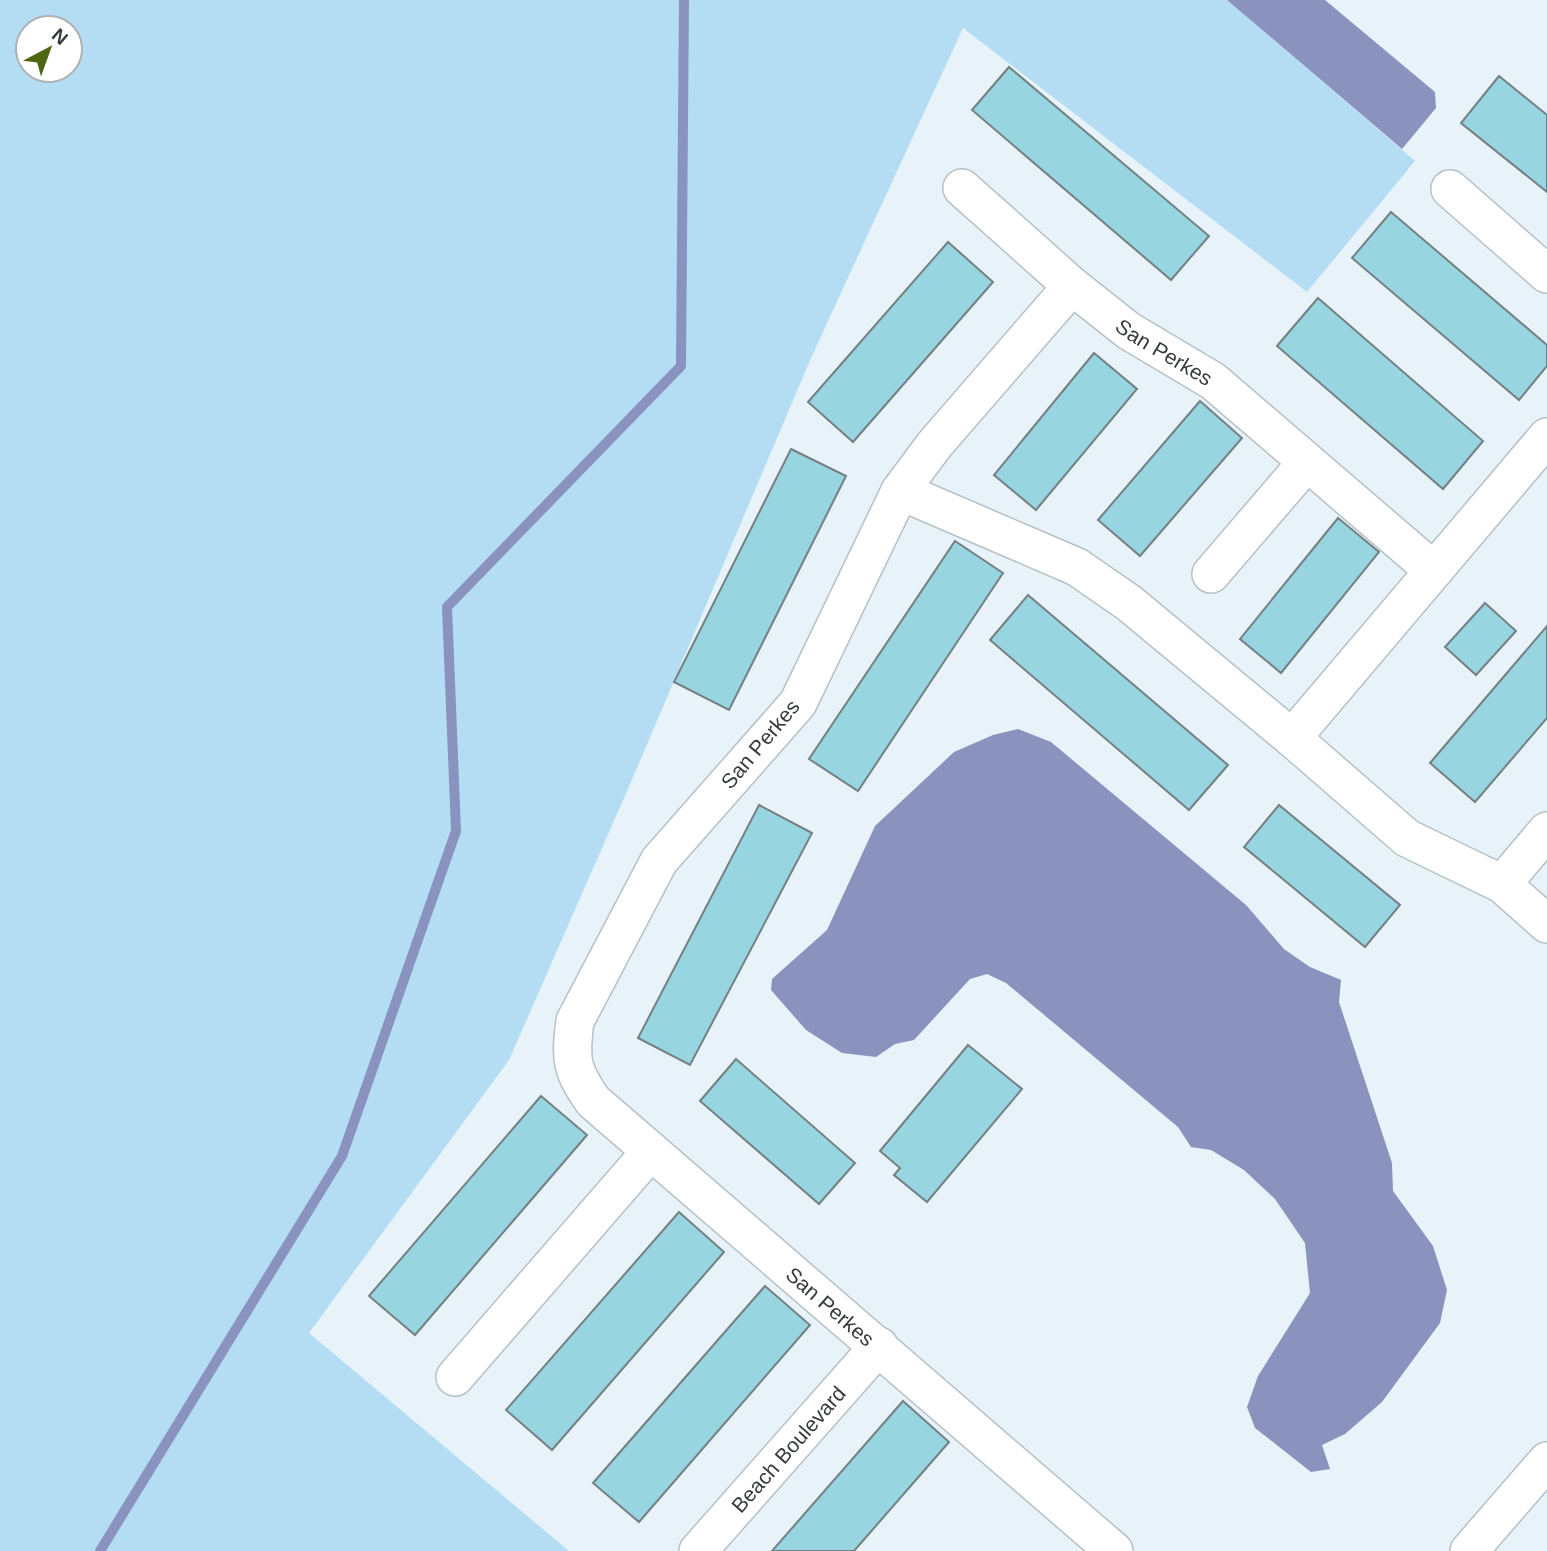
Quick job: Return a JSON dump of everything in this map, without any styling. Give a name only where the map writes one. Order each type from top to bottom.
[{"type":"street","points":[[962,188],[1072,285]]},
{"type":"street","points":[[1450,189],[1547,274]]},
{"type":"street","name":"San Perkes","points":[[1101,1547],[879,1346],[593,1101],[576,1076],[572,1048],[575,1021],[659,861],[798,703],[900,491],[935,444],[1072,285],[1129,331],[1213,381],[1433,570]]},
{"type":"street","points":[[1292,738],[1433,570],[1532,463],[1547,437]]},
{"type":"street","points":[[1211,574],[1307,462]]},
{"type":"street","points":[[900,491],[1077,567],[1129,604],[1292,738],[1407,838],[1502,884],[1547,924]]},
{"type":"street","points":[[1502,884],[1547,831]]},
{"type":"street","points":[[455,1377],[651,1151]]},
{"type":"street","name":"Beach Boulevard","points":[[698,1551],[879,1346]]},
{"type":"street","points":[[1469,1551],[1547,1461]]},
{"type":"shaded area","points":[[0,0],[1227,0],[1415,161],[1307,292],[963,28],[811,358],[631,782],[509,1060],[309,1333],[569,1551],[0,1551]]},
{"type":"shaded area","points":[[1227,0],[1325,0],[1435,92],[1436,108],[1402,149]]},
{"type":"shaded area","points":[[1018,729],[1051,742],[1246,905],[1284,949],[1310,967],[1341,980],[1339,1002],[1392,1163],[1393,1191],[1433,1246],[1447,1290],[1440,1323],[1382,1402],[1345,1434],[1322,1445],[1330,1469],[1311,1472],[1255,1428],[1247,1407],[1258,1376],[1310,1293],[1305,1243],[1275,1199],[1244,1170],[1211,1150],[1191,1147],[1178,1127],[1006,983],[987,974],[970,979],[914,1040],[895,1044],[876,1057],[842,1053],[806,1030],[771,990],[772,979],[827,930],[875,826],[954,752],[993,735]]},
{"type":"building","points":[[1009,67],[1209,236],[1171,280],[972,110]]},
{"type":"building","points":[[1499,76],[1547,115],[1547,192],[1461,123]]},
{"type":"building","points":[[1391,212],[1547,345],[1547,366],[1519,400],[1352,258]]},
{"type":"building","points":[[948,242],[993,282],[853,442],[808,402]]},
{"type":"building","points":[[1318,298],[1483,441],[1443,489],[1277,346]]},
{"type":"building","points":[[1094,353],[1137,389],[1036,510],[994,475]]},
{"type":"building","points":[[1200,401],[1242,438],[1140,556],[1098,520]]},
{"type":"building","points":[[791,449],[846,476],[729,710],[674,682]]},
{"type":"building","points":[[1338,518],[1379,552],[1281,673],[1240,639]]},
{"type":"building","points":[[955,541],[1003,573],[858,791],[809,759]]},
{"type":"building","points":[[1028,595],[1228,765],[1189,810],[990,640]]},
{"type":"building","points":[[1485,603],[1516,631],[1476,675],[1445,647]]},
{"type":"building","points":[[1547,626],[1547,718],[1475,802],[1430,763]]},
{"type":"building","points":[[759,805],[812,833],[690,1065],[638,1038]]},
{"type":"building","points":[[1279,805],[1400,905],[1365,947],[1244,847]]},
{"type":"building","points":[[968,1045],[1022,1089],[927,1202],[894,1175],[900,1168],[880,1151]]},
{"type":"building","points":[[736,1059],[855,1163],[819,1204],[700,1101]]},
{"type":"building","points":[[541,1096],[587,1135],[415,1335],[369,1296]]},
{"type":"building","points":[[679,1212],[724,1252],[552,1450],[506,1410]]},
{"type":"building","points":[[765,1286],[810,1325],[639,1522],[593,1483]]},
{"type":"building","points":[[903,1401],[949,1442],[854,1551],[772,1551]]},
{"type":"waterway","points":[[100,1551],[342,1156],[456,831],[447,607],[681,366],[684,0]]}]
